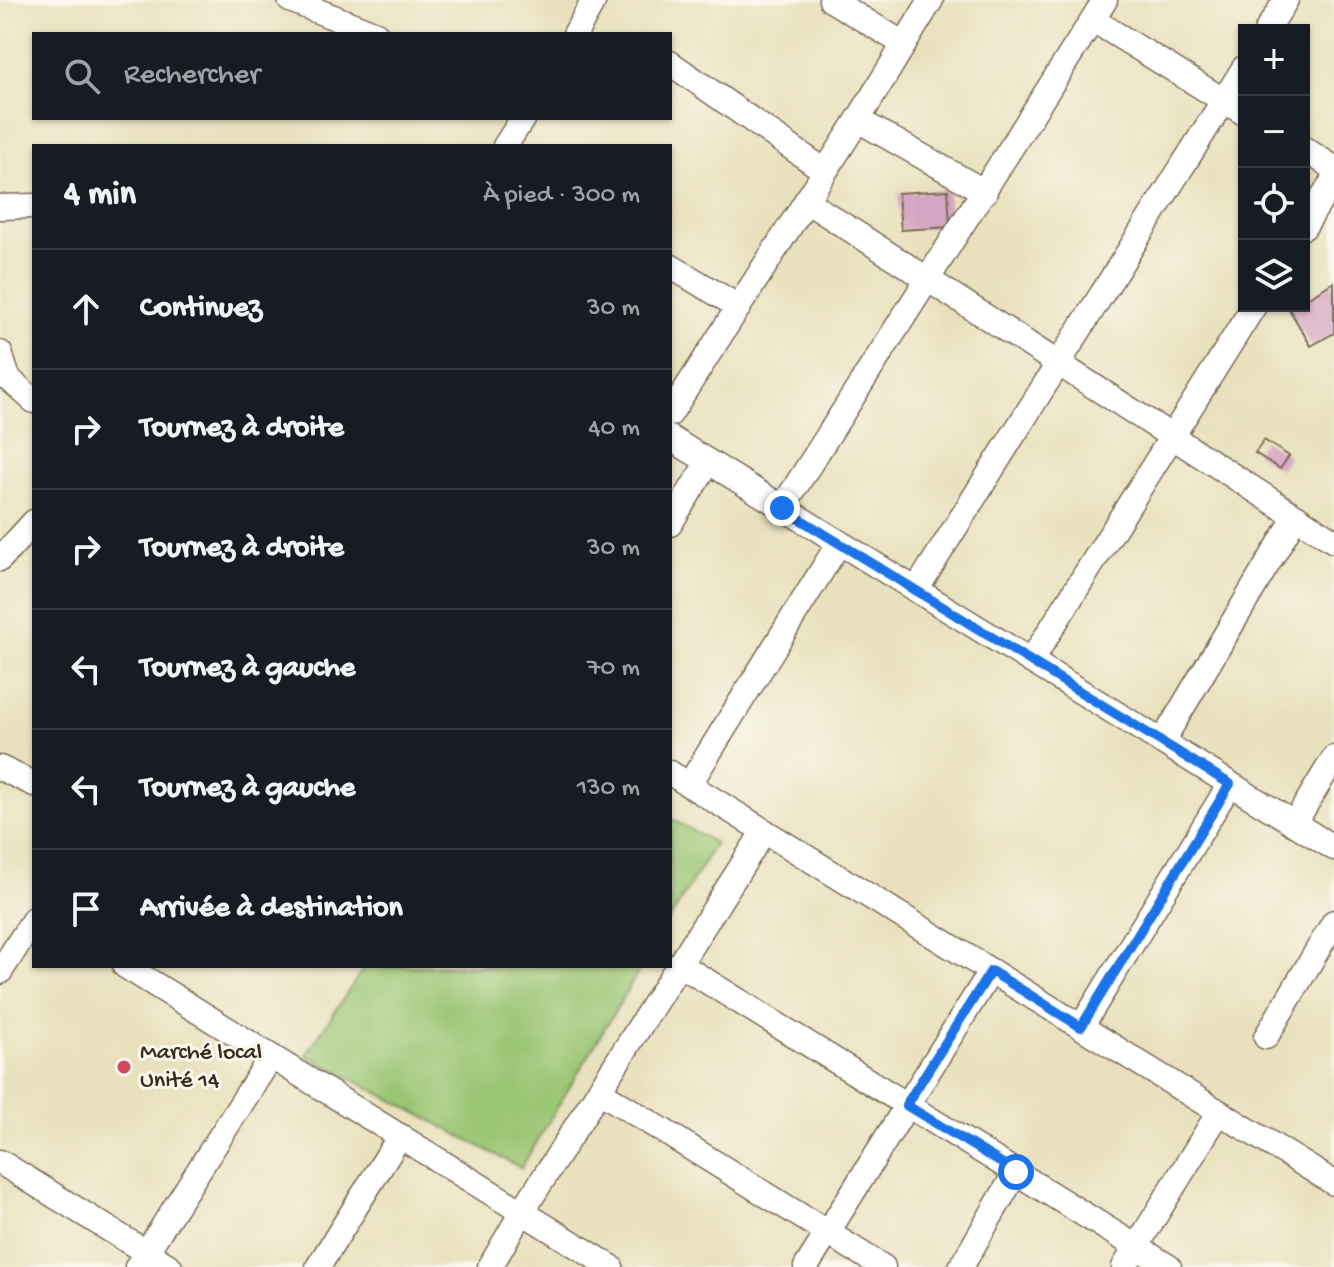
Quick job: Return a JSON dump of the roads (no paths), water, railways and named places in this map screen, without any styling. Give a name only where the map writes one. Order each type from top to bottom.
[{"type":"street","points":[[290,0],[371,32]]},
{"type":"street","points":[[576,32],[594,0]]},
{"type":"street","points":[[831,0],[904,44]]},
{"type":"street","points":[[672,411],[931,0]]},
{"type":"street","points":[[1271,24],[1286,0]]},
{"type":"street","points":[[782,508],[1099,10],[1234,106],[1060,365],[916,590]]},
{"type":"street","points":[[672,64],[825,171]]},
{"type":"street","points":[[506,144],[522,120]]},
{"type":"street","points":[[858,120],[985,192]]},
{"type":"street","points":[[1310,153],[1334,168]]},
{"type":"street","points":[[1310,217],[1334,179]]},
{"type":"street","points":[[806,201],[1334,541]]},
{"type":"street","points":[[0,207],[32,206]]},
{"type":"street","points":[[672,267],[739,307]]},
{"type":"street","points":[[1031,661],[1250,312]]},
{"type":"street","points":[[0,353],[4,377],[32,399]]},
{"type":"street","points":[[672,439],[1334,848]]},
{"type":"street","points":[[672,521],[708,462]]},
{"type":"street","points":[[1162,742],[1296,516]]},
{"type":"street","points":[[0,559],[32,524]]},
{"type":"street","points":[[839,543],[680,779],[1334,1183]]},
{"type":"street","points":[[1294,824],[1334,758]]},
{"type":"street","points":[[0,768],[32,783]]},
{"type":"street","points":[[1081,1027],[1230,784]]},
{"type":"street","points":[[490,1267],[764,831]]},
{"type":"street","points":[[0,972],[32,922]]},
{"type":"street","points":[[1266,1037],[1334,922]]},
{"type":"street","points":[[679,964],[1016,1172],[1130,1257],[1169,1267]]},
{"type":"street","points":[[128,968],[611,1267]]},
{"type":"street","points":[[806,1267],[991,971]]},
{"type":"street","points":[[141,1259],[271,1057]]},
{"type":"street","points":[[599,1091],[883,1267]]},
{"type":"street","points":[[1130,1257],[1219,1112]]},
{"type":"street","points":[[318,1267],[400,1136]]},
{"type":"street","points":[[0,1162],[141,1259],[170,1267]]},
{"type":"street","points":[[961,1267],[1016,1172]]},
{"type":"place","name":"Marché local Unité 14","points":[[124,1067]]}]
